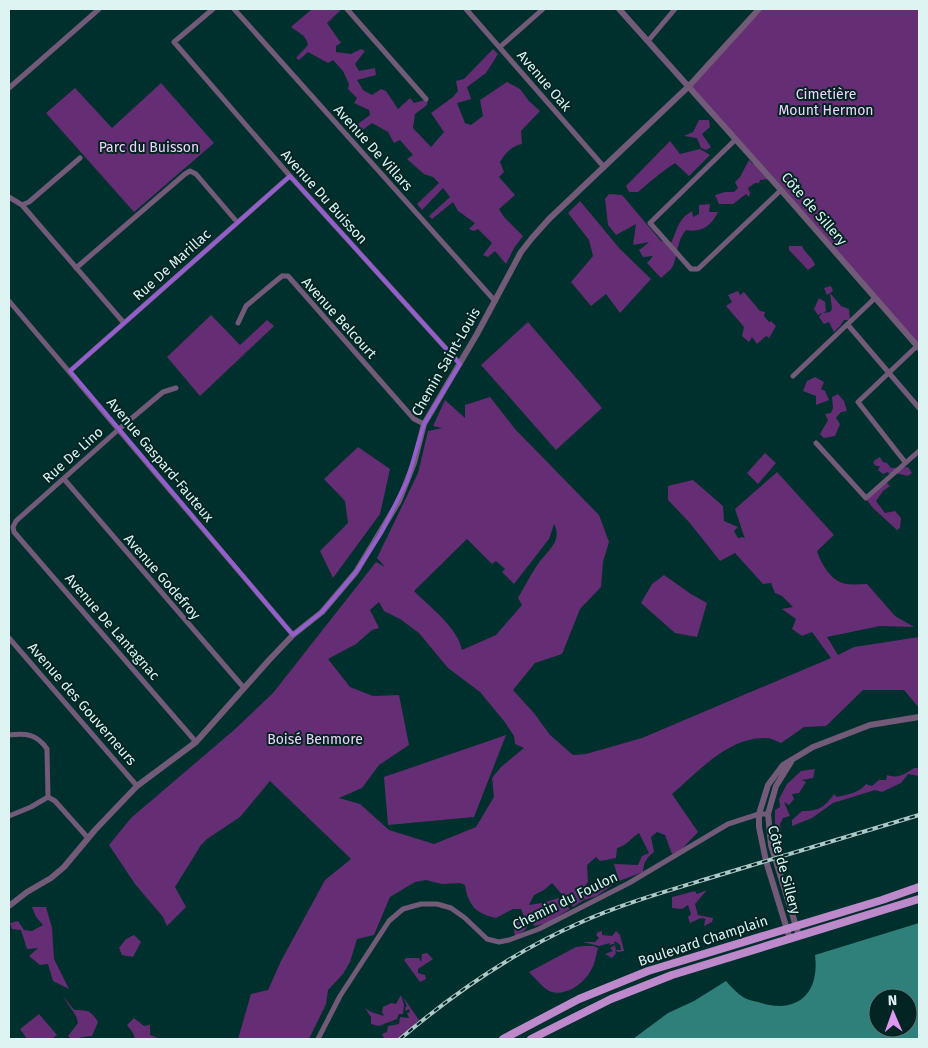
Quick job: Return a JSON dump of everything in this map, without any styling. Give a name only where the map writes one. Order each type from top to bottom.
[{"type":"main road","name":"Boulevard Champlain","points":[[503,1039],[547,1015],[614,984],[678,961],[882,900],[919,887]]},
{"type":"main road","name":"Boulevard Champlain","points":[[531,1039],[583,1012],[641,986],[919,899]]},
{"type":"street","points":[[9,88],[98,9]]},
{"type":"street","name":"Avenue Du Buisson","points":[[213,9],[174,42],[290,176],[460,364]]},
{"type":"street","name":"Avenue De Villars","points":[[234,9],[495,302]]},
{"type":"street","points":[[347,9],[426,99]]},
{"type":"street","name":"Avenue Oak","points":[[466,9],[604,167]]},
{"type":"street","points":[[500,46],[543,9]]},
{"type":"street","name":"Côte de Sillery","points":[[619,9],[918,347]]},
{"type":"street","points":[[648,41],[675,9]]},
{"type":"street","name":"Chemin Saint-Louis","points":[[9,906],[64,867],[88,838],[137,786],[196,742],[293,635],[322,612],[356,572],[399,501],[408,480],[424,424],[495,302],[521,252],[532,238],[689,86],[759,9]]},
{"type":"street","points":[[735,140],[650,223],[691,269],[698,269],[781,190]]},
{"type":"street","points":[[22,205],[43,192],[80,158]]},
{"type":"street","points":[[76,268],[190,171],[196,174],[237,222]]},
{"type":"street","name":"Rue De Marillac","points":[[70,371],[290,176]]},
{"type":"street","points":[[9,197],[22,205],[124,323]]},
{"type":"street","name":"Avenue Belcourt","points":[[238,323],[246,306],[282,276],[288,276],[414,419],[424,424]]},
{"type":"street","points":[[794,376],[875,298]]},
{"type":"street","name":"Avenue Gaspard-Fauteux","points":[[9,301],[293,635]]},
{"type":"street","points":[[848,325],[919,408]]},
{"type":"street","points":[[905,462],[858,402],[918,347]]},
{"type":"street","name":"Rue De Lino","points":[[13,527],[16,521],[119,429],[163,392],[176,388]]},
{"type":"street","points":[[816,443],[866,498],[919,451]]},
{"type":"street","name":"Avenue Godefroy","points":[[64,479],[244,688]]},
{"type":"street","name":"Avenue De Lantagnac","points":[[13,527],[14,532],[196,742]]},
{"type":"street","name":"Avenue des Gouverneurs","points":[[9,638],[137,786]]},
{"type":"street","name":"Côte de Sillery","points":[[790,939],[758,827],[759,814],[768,785],[783,765],[813,747],[870,725],[919,717]]},
{"type":"street","points":[[9,735],[26,734],[37,737],[47,749],[48,797]]},
{"type":"street","name":"Côte de Sillery","points":[[793,759],[776,786],[768,814],[771,845],[799,936]]},
{"type":"street","points":[[9,816],[31,807],[48,797]]},
{"type":"street","points":[[48,797],[55,801],[88,838]]},
{"type":"street","name":"Chemin du Foulon","points":[[318,1039],[340,996],[389,921],[403,909],[421,904],[437,904],[451,908],[465,918],[487,939],[499,942],[509,940],[539,929],[629,883],[728,824],[759,814],[768,814]]},
{"type":"highlighted area","points":[[290,176],[460,364],[424,424],[407,481],[381,533],[356,572],[322,612],[293,635],[70,371]]},
{"type":"green space","points":[[312,9],[342,9],[327,23],[341,43],[336,46],[336,52],[351,54],[361,49],[365,51],[355,64],[359,71],[375,68],[376,75],[357,80],[363,90],[372,95],[381,89],[386,91],[398,109],[410,98],[414,103],[428,99],[427,105],[415,114],[413,128],[431,147],[444,132],[431,113],[458,91],[456,81],[464,79],[493,49],[498,54],[486,73],[467,87],[471,99],[457,103],[465,123],[471,125],[483,116],[480,100],[507,82],[520,89],[540,111],[521,131],[522,144],[509,150],[500,162],[504,172],[499,177],[515,195],[499,209],[504,217],[523,236],[506,264],[495,251],[488,257],[483,255],[492,243],[478,229],[474,231],[469,229],[475,223],[458,211],[453,202],[432,219],[429,216],[450,197],[443,188],[422,210],[417,204],[439,183],[433,177],[424,174],[407,159],[413,155],[400,140],[394,143],[388,132],[372,123],[361,131],[355,126],[370,115],[369,110],[354,103],[357,98],[348,89],[349,84],[343,71],[333,60],[328,63],[308,52],[299,60],[296,58],[308,45],[304,36],[291,27]]},
{"type":"green space","name":"Cimetière Mount Hermon","points":[[763,9],[919,9],[919,348],[771,179],[760,180],[759,183],[755,183],[748,188],[749,197],[746,194],[733,204],[719,204],[715,195],[734,192],[738,188],[735,182],[740,177],[749,160],[756,164],[689,86]]},
{"type":"green space","name":"Parc du Buisson","points":[[161,83],[214,143],[134,212],[46,113],[75,88],[112,128]]},
{"type":"green space","points":[[699,120],[709,120],[710,127],[702,134],[711,147],[706,150],[701,148],[697,138],[684,136],[693,132]]},
{"type":"green space","points":[[670,141],[680,154],[700,149],[710,155],[689,176],[675,163],[638,192],[629,192],[626,186]]},
{"type":"green space","points":[[609,194],[622,195],[661,241],[671,243],[683,218],[692,211],[693,217],[699,214],[699,205],[710,204],[709,212],[718,212],[713,221],[706,227],[692,231],[686,230],[680,240],[671,269],[661,278],[647,263],[653,256],[643,257],[639,250],[649,242],[633,245],[636,224],[616,235],[608,225],[605,199]]},
{"type":"green space","points":[[580,201],[620,249],[651,279],[620,313],[606,294],[591,306],[571,282],[593,256],[589,240],[568,213]]},
{"type":"green space","points":[[789,246],[802,246],[815,265],[808,270],[789,250]]},
{"type":"green space","points":[[831,286],[833,291],[827,295],[824,288]]},
{"type":"green space","points":[[738,291],[740,295],[744,292],[760,311],[765,312],[764,316],[769,322],[771,321],[776,326],[769,338],[766,336],[757,344],[752,337],[749,342],[742,336],[744,327],[726,306],[732,302],[728,295]]},
{"type":"green space","points":[[830,293],[841,306],[849,309],[850,320],[844,320],[834,332],[829,322],[824,324],[819,317],[822,313],[818,315],[814,309],[819,298],[825,302],[826,311],[823,313],[830,312],[832,309]]},
{"type":"green space","points":[[211,315],[240,345],[267,320],[274,326],[200,396],[167,357]]},
{"type":"green space","points":[[528,322],[602,408],[556,450],[481,365]]},
{"type":"green space","points":[[815,377],[824,382],[821,389],[825,391],[829,400],[816,405],[816,396],[803,391],[807,381]]},
{"type":"green space","points":[[838,394],[844,401],[847,411],[841,412],[836,418],[840,424],[835,436],[824,438],[820,434],[828,420],[825,414],[831,413],[833,408],[832,397]]},
{"type":"green space","name":"Boisé Benmore","points":[[490,397],[515,429],[599,515],[609,542],[603,562],[601,587],[580,609],[562,654],[535,663],[513,690],[534,713],[550,735],[573,755],[586,754],[642,738],[831,658],[812,632],[802,636],[792,629],[796,619],[782,609],[793,607],[782,596],[775,593],[771,583],[763,584],[735,553],[720,561],[689,522],[668,500],[668,486],[693,480],[723,506],[724,521],[738,527],[734,531],[738,538],[743,537],[745,539],[735,509],[777,472],[834,535],[817,551],[831,576],[846,584],[867,584],[895,616],[914,627],[880,626],[827,637],[838,655],[854,647],[919,637],[919,708],[904,690],[863,690],[826,726],[804,727],[781,743],[768,738],[752,739],[726,749],[703,766],[672,794],[698,832],[681,850],[672,854],[665,835],[657,832],[651,837],[654,852],[646,861],[643,872],[619,881],[614,864],[638,865],[642,856],[649,853],[639,833],[626,844],[617,848],[616,858],[600,861],[596,857],[587,865],[588,882],[585,886],[606,879],[615,883],[597,896],[584,900],[573,907],[552,883],[534,895],[529,905],[559,898],[570,909],[547,923],[535,926],[530,922],[525,930],[515,937],[513,923],[525,919],[521,909],[513,909],[496,918],[483,914],[474,908],[468,898],[465,885],[460,883],[442,884],[426,880],[415,882],[390,897],[374,935],[357,939],[350,962],[343,974],[328,990],[326,1004],[309,1039],[238,1039],[251,994],[268,990],[281,961],[325,880],[351,859],[270,781],[240,817],[201,845],[175,887],[186,907],[167,926],[163,917],[135,884],[109,845],[131,818],[234,730],[273,693],[376,562],[385,567],[377,558],[418,473],[428,431],[442,428],[433,426],[445,400],[465,418],[465,405]],"holes":[[[554,524],[557,536],[555,542],[533,571],[518,598],[522,605],[496,635],[462,650],[449,626],[414,591],[467,539],[492,564],[496,561],[505,569],[502,572],[514,584],[549,539]],[[379,602],[384,611],[400,619],[419,633],[448,668],[480,692],[504,721],[514,736],[515,744],[524,748],[501,767],[492,778],[494,797],[476,827],[434,844],[389,830],[360,804],[339,798],[362,788],[379,765],[409,745],[399,695],[373,696],[350,687],[328,659],[356,644],[372,630],[379,628],[370,610]]]},
{"type":"green space","points":[[358,447],[390,469],[380,514],[333,578],[320,551],[348,523],[345,501],[324,479]]},
{"type":"green space","points":[[765,453],[776,463],[758,484],[747,473]]},
{"type":"green space","points":[[880,457],[891,468],[908,467],[912,473],[908,476],[895,473],[889,474],[888,472],[883,474],[878,470],[880,466],[876,466],[873,463]]},
{"type":"green space","points":[[886,482],[890,486],[883,491],[876,501],[885,513],[895,511],[901,518],[900,528],[897,530],[866,499]]},
{"type":"green space","points":[[664,575],[707,603],[697,637],[675,633],[641,603],[652,584]]},
{"type":"green space","points":[[506,735],[474,817],[388,825],[384,777]]},
{"type":"green space","points":[[914,768],[919,768],[919,776],[908,774],[901,783],[882,792],[875,790],[833,803],[812,818],[792,826],[792,820],[802,811],[821,807],[834,794],[837,797],[853,793],[866,784],[872,786],[879,780],[886,780],[887,775],[898,776]]},
{"type":"green space","points":[[815,769],[813,778],[802,780],[806,782],[799,793],[792,794],[794,799],[789,805],[784,802],[790,816],[783,818],[780,824],[781,833],[775,833],[775,810],[780,807],[779,799],[787,784],[801,771]]},
{"type":"green space","points":[[707,890],[695,904],[698,915],[713,918],[712,922],[704,926],[706,919],[701,918],[690,923],[688,917],[691,914],[688,905],[682,909],[672,908],[672,897],[695,891],[697,894]]},
{"type":"green space","points":[[32,907],[46,907],[52,928],[54,959],[69,989],[53,981],[48,964],[40,965],[29,956],[38,948],[27,949],[21,930],[12,929],[10,923],[18,921],[24,930],[32,931],[43,925],[36,917]]},
{"type":"green space","points":[[602,931],[602,935],[612,936],[616,931],[620,935],[624,951],[618,952],[615,950],[616,953],[612,958],[605,954],[613,951],[610,948],[615,945],[616,950],[621,950],[620,945],[615,941],[614,944],[609,945],[610,943],[599,946],[583,942],[595,942],[599,938],[596,935]]},
{"type":"green space","points":[[134,935],[141,942],[133,957],[122,955],[119,948],[126,939]]},
{"type":"green space","points":[[576,947],[598,948],[592,968],[584,980],[567,991],[555,993],[549,991],[529,972]]},
{"type":"green space","points":[[427,953],[433,959],[418,969],[418,973],[425,975],[426,979],[420,982],[404,960],[406,958],[419,958],[421,962],[422,954]]},
{"type":"green space","points":[[62,995],[74,1010],[82,1010],[93,1015],[98,1022],[92,1036],[71,1039],[68,1036],[78,1023],[76,1016]]},
{"type":"green space","points":[[401,995],[404,1005],[403,1014],[399,1014],[397,1019],[379,1026],[371,1024],[371,1017],[365,1008],[384,1016],[382,1012],[383,1007],[391,1003],[396,1004]]},
{"type":"green space","points":[[403,997],[419,1020],[399,1039],[382,1039],[384,1038],[382,1034],[387,1032],[388,1026],[399,1024],[400,1017],[409,1018],[407,1013],[410,1012],[409,1009],[406,1011],[405,1008],[407,1006]]},
{"type":"green space","points":[[39,1014],[57,1035],[52,1039],[27,1039],[20,1029]]},
{"type":"green space","points":[[134,1018],[144,1026],[150,1025],[150,1035],[161,1039],[135,1039],[127,1025]]},
{"type":"water","points":[[919,923],[919,1039],[633,1039],[668,1013],[694,1001],[726,981],[739,994],[749,1000],[784,1006],[794,1003],[803,998],[809,991],[814,981],[816,969],[815,955]]},
{"type":"railway","points":[[400,1039],[484,975],[553,935],[594,917],[661,893],[919,815]]}]
